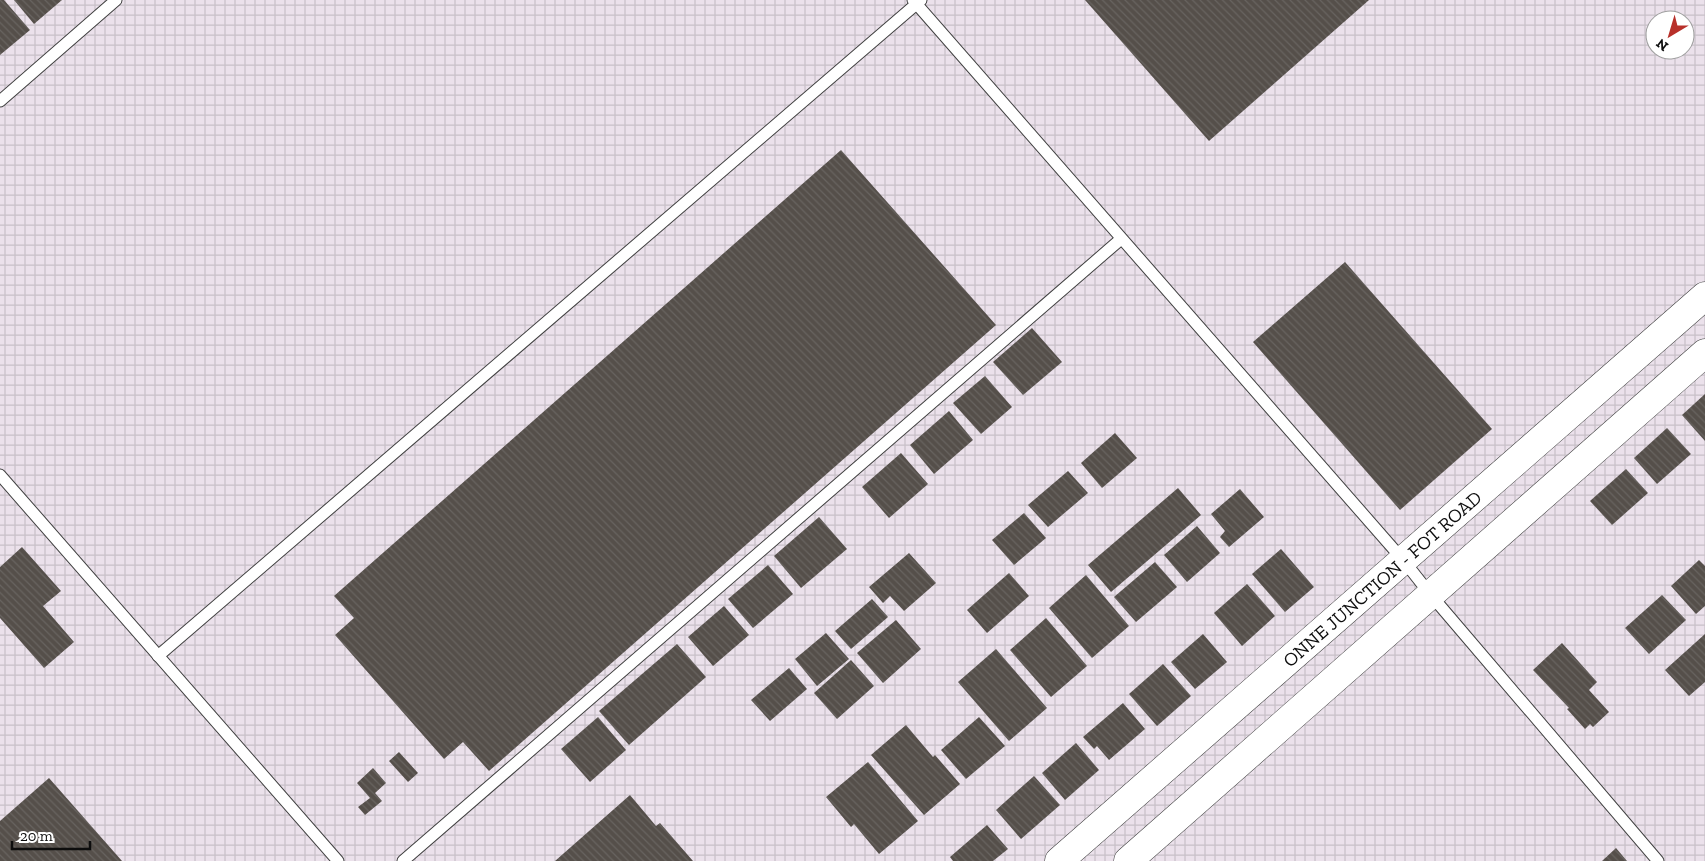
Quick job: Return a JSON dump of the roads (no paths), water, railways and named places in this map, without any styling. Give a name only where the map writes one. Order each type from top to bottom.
[{"type":"street","name":"ONNE JUNCTION - FOT ROAD","points":[[1059,861],[1705,296]]},
{"type":"street","points":[[1128,861],[1705,353]]},
{"type":"lane","points":[[0,101],[116,0]]},
{"type":"lane","points":[[158,656],[917,1],[1121,239],[1404,561],[1658,861]]},
{"type":"lane","points":[[403,861],[1121,239]]},
{"type":"lane","points":[[0,475],[338,861]]}]
